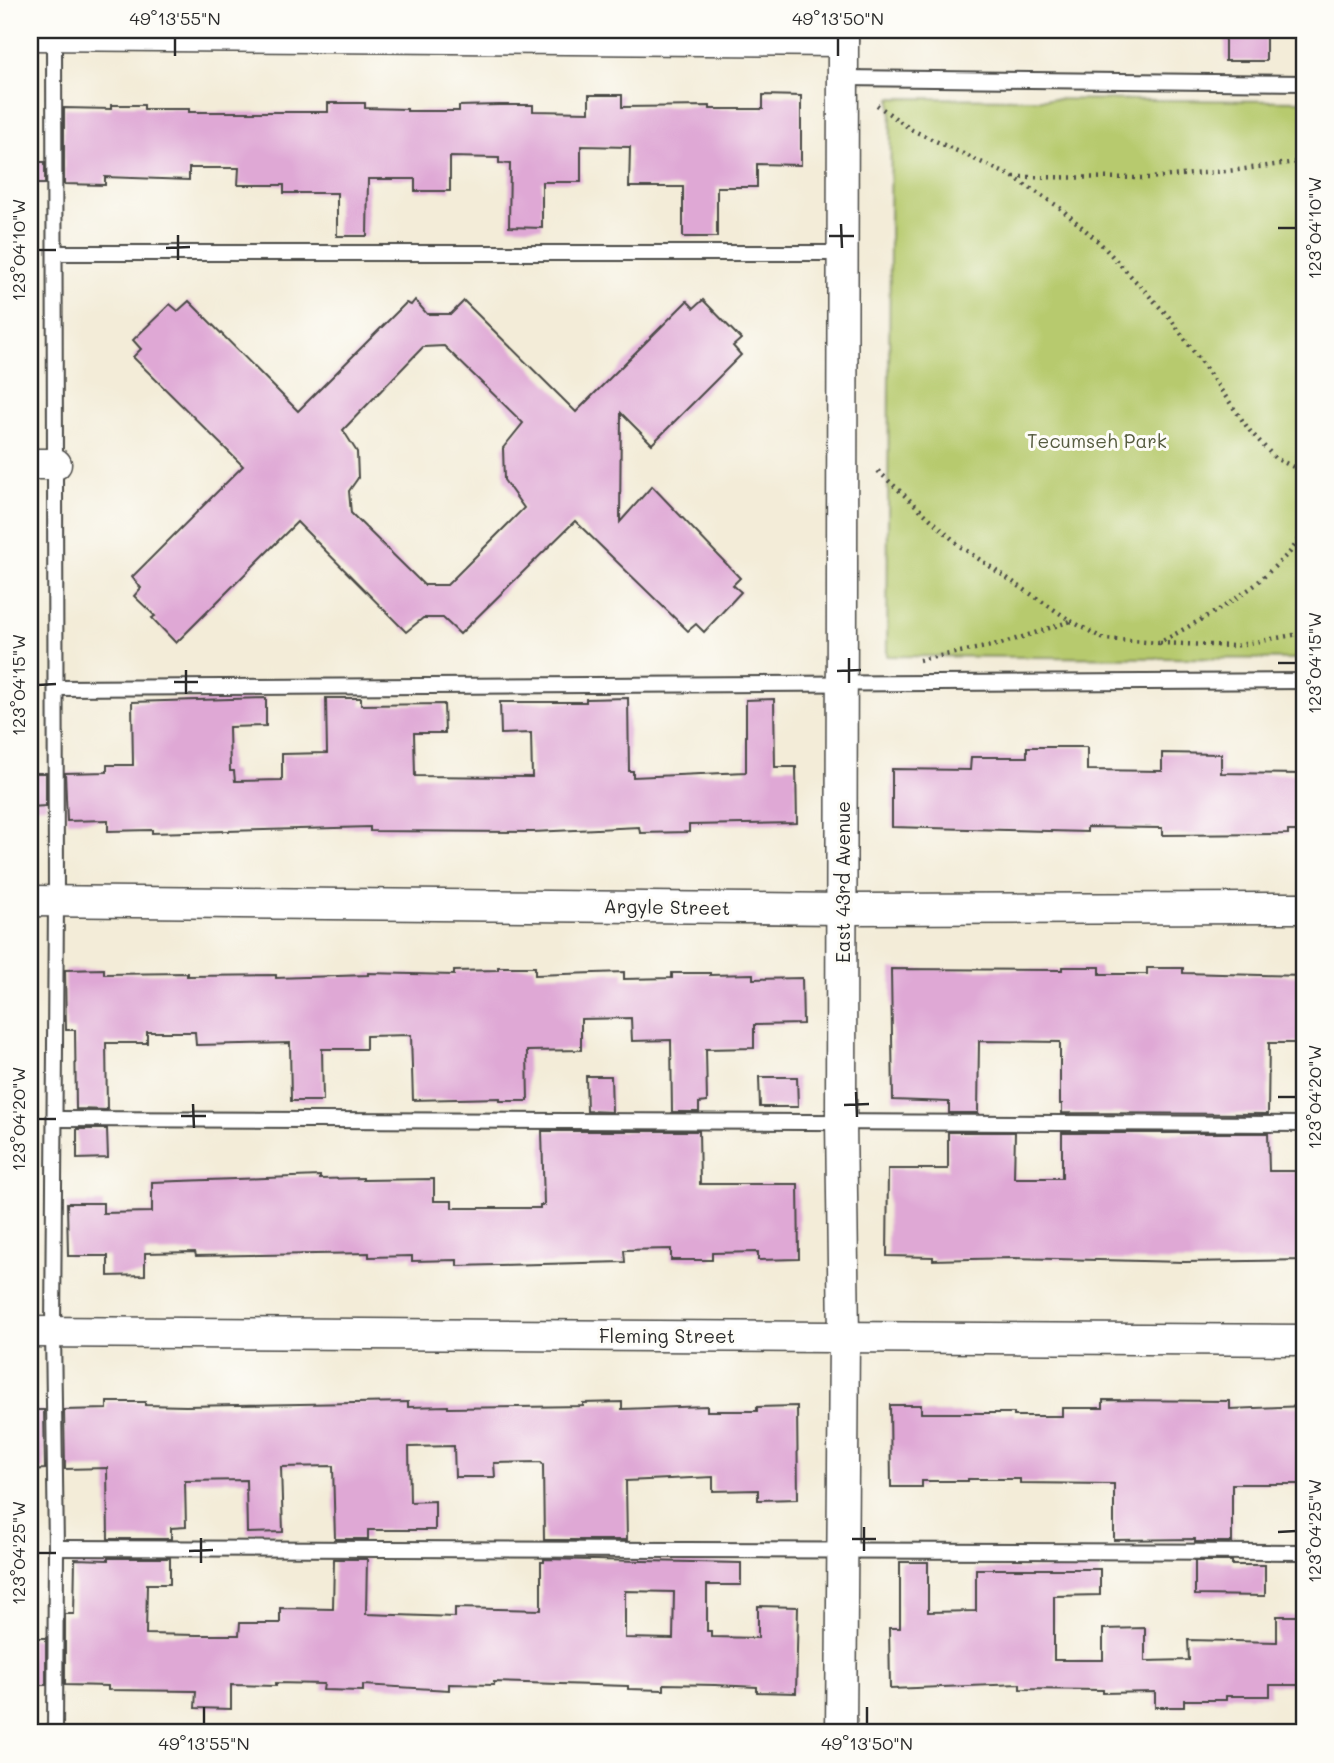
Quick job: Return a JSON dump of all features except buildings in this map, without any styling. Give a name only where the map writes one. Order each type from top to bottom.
[{"type":"street","points":[[42,35],[843,35]]},
{"type":"street","name":"East 43rd Avenue","points":[[841,1733],[844,1336],[841,1122],[843,35]]},
{"type":"street","name":"Argyle Street","points":[[43,901],[843,909],[1304,908]]},
{"type":"street","name":"Fleming Street","points":[[41,1331],[1304,1340]]},
{"type":"lane","points":[[42,35],[55,253],[43,464],[56,688],[43,901],[55,1119],[41,1331],[56,1548],[55,1733]]},
{"type":"lane","points":[[842,78],[1304,83]]},
{"type":"lane","points":[[55,253],[842,253]]},
{"type":"lane","points":[[56,688],[1304,681]]},
{"type":"lane","points":[[55,1119],[1304,1124]]},
{"type":"lane","points":[[56,1548],[1304,1552]]},
{"type":"path","points":[[877,105],[912,130],[1013,177],[1059,207],[1099,242],[1170,318],[1250,430],[1275,458],[1304,471]]},
{"type":"path","points":[[1013,177],[1149,178],[1304,161]]},
{"type":"path","points":[[878,471],[934,523],[989,567],[1071,621],[1104,639],[1234,646],[1304,633]]},
{"type":"path","points":[[1159,643],[1222,608],[1255,585],[1290,552],[1304,533]]},
{"type":"path","points":[[878,683],[892,665],[1001,644],[1071,621]]},
{"type":"green space","name":"Tecumseh Park","points":[[891,98],[1304,101],[1304,659],[887,656]]}]
